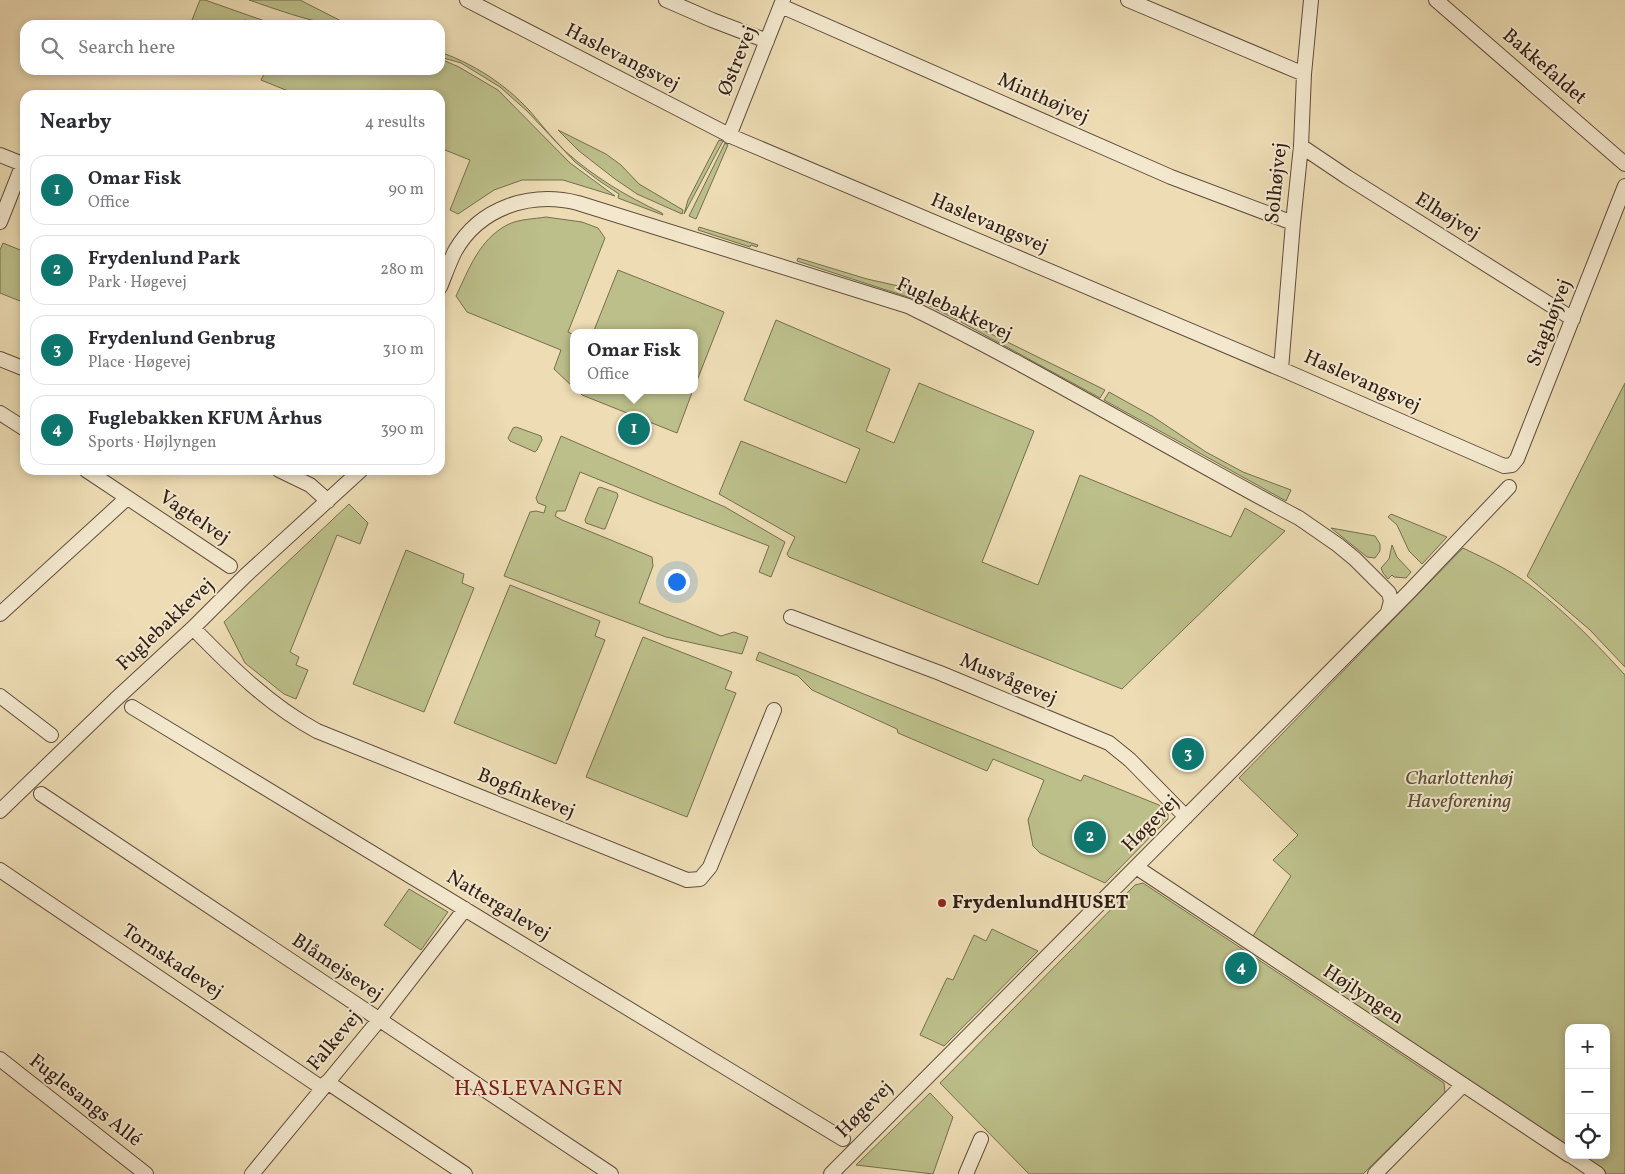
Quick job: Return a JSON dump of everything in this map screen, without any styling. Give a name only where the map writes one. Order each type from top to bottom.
[{"type":"street","name":"Haslevangsvej","points":[[467,0],[729,136],[1281,369],[1504,466]]},
{"type":"street","points":[[666,0],[767,41]]},
{"type":"street","points":[[1128,0],[1304,74]]},
{"type":"street","name":"Solhøjvej","points":[[1281,369],[1301,146],[1304,74],[1311,0]]},
{"type":"street","name":"Bakkefaldet","points":[[1436,0],[1625,164]]},
{"type":"street","name":"Østrevej","points":[[729,136],[782,3]]},
{"type":"street","name":"Minthøjvej","points":[[782,3],[1171,177],[1293,223]]},
{"type":"street","name":"Elhøjvej","points":[[1301,146],[1346,177],[1573,319]]},
{"type":"street","points":[[0,155],[20,163]]},
{"type":"street","points":[[0,222],[20,174]]},
{"type":"street","name":"Staghøjvej","points":[[1504,466],[1512,464],[1517,459],[1625,186]]},
{"type":"street","name":"Fuglebakkevej","points":[[445,275],[456,250],[471,230],[480,222],[509,205],[534,199],[550,198],[578,203],[908,306],[1044,377],[1299,518],[1355,559],[1389,593],[1391,601],[1388,612]]},
{"type":"street","points":[[0,358],[20,366]]},
{"type":"street","points":[[3,420],[20,427]]},
{"type":"street","name":"Vagtelvej","points":[[93,475],[230,566]]},
{"type":"street","points":[[289,475],[310,485],[328,501]]},
{"type":"street","name":"Fuglebakkevej","points":[[0,811],[109,705],[193,628],[245,576],[356,475]]},
{"type":"street","name":"Høgevej","points":[[831,1174],[1186,817],[1509,487]]},
{"type":"street","points":[[0,614],[127,498]]},
{"type":"street","name":"Musvågevej","points":[[791,617],[940,673],[1109,743],[1126,756],[1186,817]]},
{"type":"street","name":"Bogfinkevej","points":[[193,628],[232,669],[285,712],[317,731],[687,880],[700,879],[710,867],[774,710]]},
{"type":"street","points":[[0,696],[51,735]]},
{"type":"street","name":"Nattergalevej","points":[[132,707],[843,1139]]},
{"type":"street","name":"Blåmejsevej","points":[[41,794],[611,1174]]},
{"type":"street","name":"Højlyngen","points":[[1136,867],[1565,1152]]},
{"type":"street","name":"Tornskadevej","points":[[0,870],[324,1085],[465,1174]]},
{"type":"street","name":"Falkevej","points":[[252,1174],[379,1020],[465,910]]},
{"type":"street","name":"Fuglesangs Allé","points":[[0,1059],[146,1174]]},
{"type":"street","points":[[1375,1174],[1463,1085]]},
{"type":"street","points":[[966,1174],[982,1139]]},
{"type":"street","name":"Højlyngen","points":[[1575,1159],[1598,1174]]},
{"type":"green space","points":[[200,0],[205,0],[262,20],[245,20],[192,20]]},
{"type":"green space","points":[[249,0],[300,0],[339,20],[313,20]]},
{"type":"green space","points":[[445,54],[465,62],[499,83],[529,110],[565,151],[587,169],[663,215],[618,198],[619,194],[575,162],[527,111],[500,87],[461,63],[445,58]]},
{"type":"green space","points":[[445,61],[498,90],[570,163],[615,196],[563,180],[522,180],[494,190],[458,214],[450,210],[470,160],[445,150],[445,90],[286,90],[261,80],[264,75],[445,75]]},
{"type":"green space","points":[[558,130],[606,154],[621,165],[639,184],[683,210],[682,214],[637,194],[579,151]]},
{"type":"green space","points":[[719,140],[723,141],[684,214],[688,200]]},
{"type":"green space","points":[[725,143],[728,145],[696,219],[689,216]]},
{"type":"green space","points":[[546,217],[582,222],[598,228],[605,238],[568,332],[570,333],[570,384],[554,369],[561,350],[467,312],[456,296],[470,266],[489,239],[507,225],[526,219]]},
{"type":"green space","points":[[699,227],[758,245],[757,247],[751,245],[750,247],[698,230]]},
{"type":"green space","points":[[3,243],[20,250],[20,301],[0,293],[0,250]]},
{"type":"green space","points":[[798,258],[867,279],[903,287],[937,301],[960,314],[957,320],[920,301],[797,261]]},
{"type":"green space","points":[[618,270],[724,312],[698,378],[698,329],[595,329]]},
{"type":"green space","points":[[963,317],[987,332],[1105,390],[1100,398],[961,322]]},
{"type":"green space","points":[[776,320],[890,369],[866,431],[894,443],[919,383],[1034,431],[982,562],[1038,585],[1080,475],[1231,537],[1245,508],[1285,531],[1122,689],[789,557],[787,554],[795,537],[719,494],[741,441],[846,483],[860,449],[744,400]]},
{"type":"green space","points":[[1625,383],[1625,667],[1590,630],[1527,576]]},
{"type":"green space","points":[[1109,392],[1152,416],[1206,452],[1243,472],[1291,490],[1286,501],[1104,400]]},
{"type":"green space","points":[[581,394],[692,394],[677,433]]},
{"type":"green space","points":[[516,427],[541,436],[542,440],[535,452],[510,441],[508,438],[513,428]]},
{"type":"green space","points":[[561,436],[725,507],[785,542],[771,577],[759,572],[769,546],[580,472],[565,511],[557,511],[555,516],[652,557],[653,566],[639,603],[721,636],[734,632],[748,637],[742,654],[666,637],[504,576],[530,512],[544,513],[546,506],[538,503],[536,498]]},
{"type":"green space","points":[[600,487],[617,493],[618,496],[605,529],[586,523],[585,520]]},
{"type":"green space","points":[[349,504],[368,523],[360,544],[337,535],[290,652],[299,657],[296,665],[308,670],[296,699],[284,694],[245,663],[224,622]]},
{"type":"green space","points":[[1391,514],[1447,537],[1422,564],[1409,551],[1397,525],[1388,517]]},
{"type":"green space","points":[[1331,528],[1375,536],[1380,544],[1380,551],[1375,558],[1367,557]]},
{"type":"green space","points":[[1392,545],[1397,557],[1411,572],[1406,578],[1394,577],[1392,575],[1388,579],[1383,573],[1381,568],[1389,559]]},
{"type":"green space","name":"Charlottenhøj Haveforening","points":[[1463,548],[1521,579],[1584,632],[1625,675],[1625,1174],[1607,1174],[1585,1159],[1610,1159],[1610,1024],[1565,1024],[1565,1145],[1253,936],[1291,876],[1273,860],[1298,835],[1239,778]]},
{"type":"green space","points":[[406,550],[464,574],[462,583],[474,588],[424,712],[353,684]]},
{"type":"green space","points":[[510,585],[600,621],[595,636],[605,640],[556,764],[454,723]]},
{"type":"green space","points":[[643,637],[732,672],[725,689],[736,693],[687,817],[586,777]]},
{"type":"green space","points":[[759,652],[1081,781],[1084,775],[1159,805],[1168,814],[1168,819],[1105,883],[1040,853],[1033,846],[1028,820],[1044,780],[993,759],[987,771],[898,733],[897,729],[812,690],[798,676],[756,660]]},
{"type":"green space","points":[[1143,883],[1444,1083],[1445,1093],[1363,1174],[1029,1174],[940,1083],[1135,885]]},
{"type":"green space","points":[[409,889],[448,912],[421,950],[384,925]]},
{"type":"green space","points":[[992,929],[1038,951],[944,1046],[920,1035],[947,978],[953,980],[974,935],[986,941]]},
{"type":"green space","points":[[930,1093],[953,1117],[933,1174],[856,1165]]},
{"type":"place","name":"Omar Fisk","points":[[634,429]]},
{"type":"place","name":"Frydenlund Genbrug","points":[[1188,754]]},
{"type":"place","name":"Frydenlund Park","points":[[1090,837]]},
{"type":"place","name":"FrydenlundHUSET","points":[[942,903]]},
{"type":"place","name":"Fuglebakken KFUM Århus","points":[[1241,968]]},
{"type":"district","name":"HASLEVANGEN","points":[[539,1089]]}]
